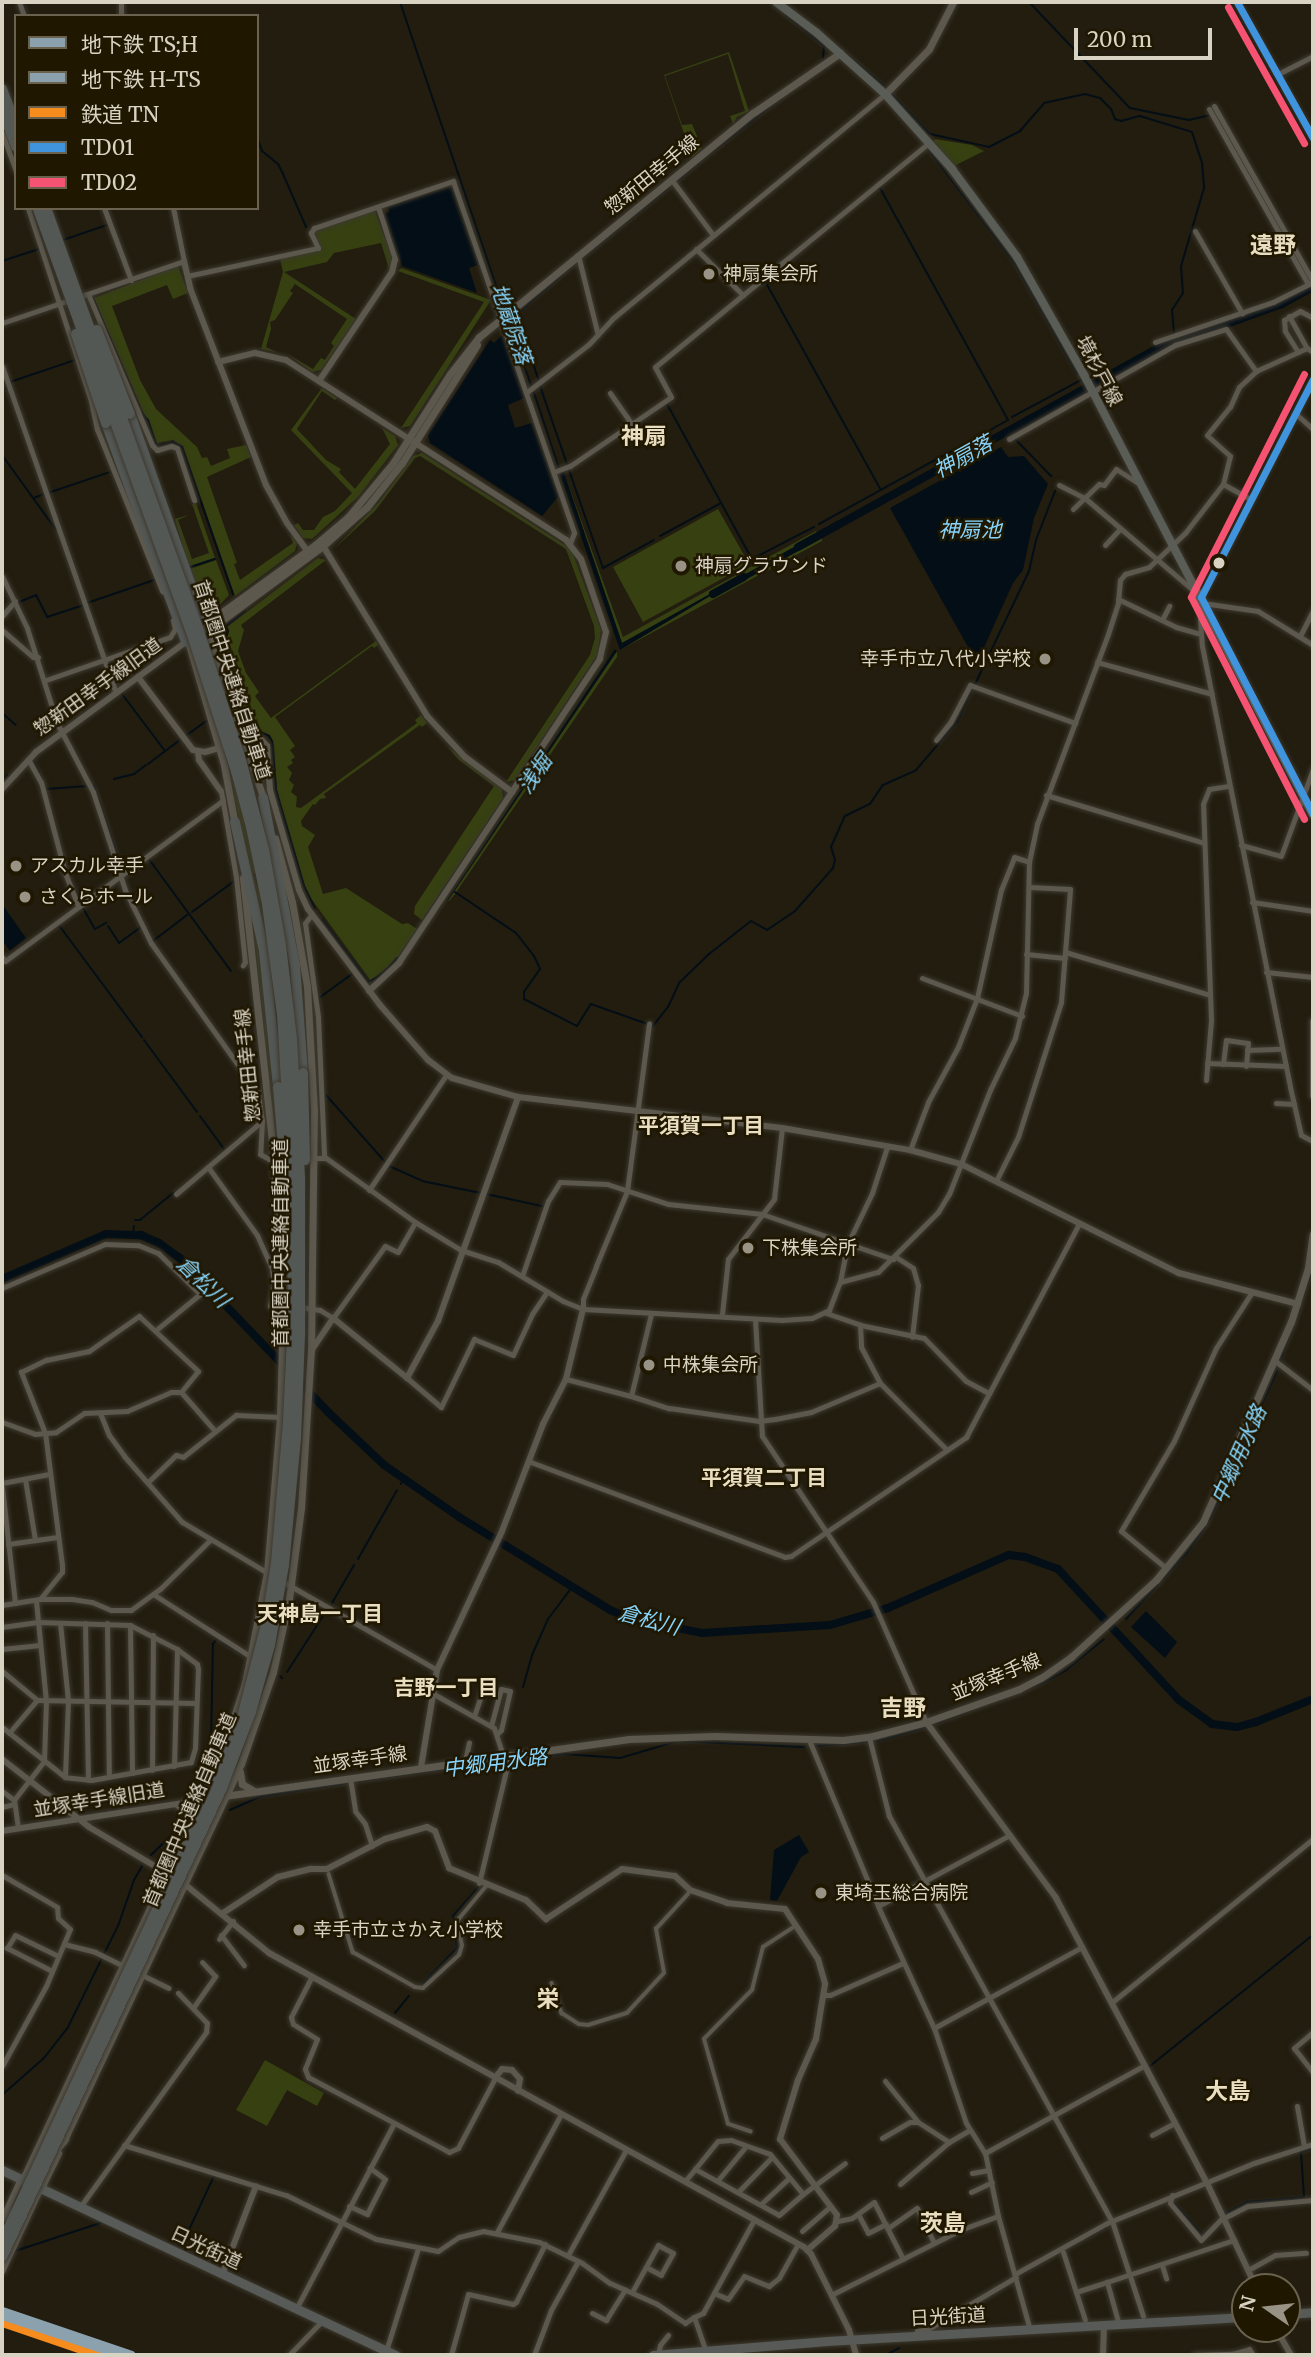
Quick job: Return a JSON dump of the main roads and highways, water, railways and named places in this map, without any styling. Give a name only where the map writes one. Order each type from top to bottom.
[{"type":"highway","points":[[2,89],[14,120]]},
{"type":"highway","points":[[2,109],[14,142]]},
{"type":"highway","points":[[41,210],[51,261],[106,423],[186,642]]},
{"type":"highway","name":"首都圏中央連絡自動車道","points":[[2,2258],[222,1788],[259,1686],[279,1603],[291,1512],[301,1285],[300,1178],[292,1039],[281,945],[264,850],[240,756],[197,625],[58,240],[41,210]]},
{"type":"highway","name":"首都圏中央連絡自動車道","points":[[2,2242],[214,1788],[252,1684],[270,1604],[280,1529],[288,1422],[293,1275],[291,1156],[281,1004],[267,904],[251,827],[236,771],[190,629],[41,210]]},
{"type":"highway","points":[[58,240],[130,414],[206,628]]},
{"type":"highway","points":[[263,798],[295,966],[303,1073],[305,1269],[301,1285]]},
{"type":"highway","points":[[235,822],[264,951],[293,1275]]},
{"type":"highway","name":"日光街道","points":[[2,2170],[396,2355]]},
{"type":"highway","name":"日光街道","points":[[655,2355],[852,2340],[1231,2318]]},
{"type":"main road","name":"境杉戸線","points":[[776,2],[840,52],[885,94],[930,142],[982,206],[1017,257],[1091,388],[1313,814]]},
{"type":"main road","points":[[885,94],[929,49],[953,2]]},
{"type":"main road","name":"惣新田幸手線","points":[[206,628],[213,627],[323,546],[372,501],[490,328],[789,85],[840,52]]},
{"type":"main road","name":"惣新田幸手線","points":[[202,1800],[236,1715],[251,1657],[267,1573],[280,1417],[283,1307],[274,1159],[235,822],[219,748],[186,642],[206,628],[211,620],[307,551],[360,504],[412,441]]},
{"type":"main road","points":[[41,2188],[242,1764],[273,1672],[291,1586],[308,1419],[313,1308],[315,1158],[312,1040],[305,973],[290,894],[245,740],[206,628]]},
{"type":"main road","points":[[205,698],[203,671],[213,666],[223,673]]},
{"type":"main road","points":[[1313,1021],[1313,1095]]},
{"type":"main road","name":"並塚幸手線","points":[[202,1800],[350,1781],[465,1760],[664,1737],[809,1740],[869,1737],[926,1722],[1019,1689],[1041,1678],[1057,1669],[1166,1568],[1189,1542],[1210,1509],[1278,1363],[1297,1304],[1313,1234]]},
{"type":"main road","points":[[65,2139],[55,2152],[45,2159],[35,2179],[21,2179],[202,1800],[216,1792],[226,1768],[246,1753]]},
{"type":"main road","points":[[242,1764],[241,1782],[256,1791]]},
{"type":"main road","points":[[136,1937],[148,1918],[161,1909],[173,1886],[185,1884]]},
{"type":"water","points":[[451,187],[478,265],[469,268],[477,293],[402,266],[385,214],[389,212],[388,207]]},
{"type":"water","points":[[502,335],[524,398],[508,405],[515,428],[532,423],[558,497],[542,516],[430,443],[428,435],[490,340],[494,343]]},
{"type":"water","name":"神扇池","points":[[1001,447],[1008,457],[1024,456],[1048,484],[1034,518],[1023,570],[1013,583],[977,663],[890,508]]},
{"type":"water","points":[[563,470],[622,643],[792,548],[820,535],[822,538],[721,593],[710,596],[620,650],[559,472]]},
{"type":"water","points":[[615,649],[617,651],[447,902],[448,899]]},
{"type":"water","points":[[2,904],[26,938],[10,951],[2,940]]},
{"type":"water","points":[[1146,1611],[1177,1642],[1165,1658],[1131,1627]]},
{"type":"water","points":[[799,1835],[809,1852],[801,1857],[777,1901],[770,1900],[774,1850]]},
{"type":"waterway","points":[[23,2],[26,14]]},
{"type":"waterway","name":"地蔵院落","points":[[400,2],[505,312]]},
{"type":"waterway","points":[[1029,2],[1130,108],[1189,120],[1210,115]]},
{"type":"waterway","points":[[786,15],[824,46],[823,58]]},
{"type":"waterway","points":[[845,53],[886,87]]},
{"type":"waterway","points":[[890,92],[930,134],[989,147],[1020,131],[1044,103],[1085,94],[1100,98],[1111,109],[1115,119],[1121,121],[1140,116],[1192,132],[1202,163],[1204,188],[1181,266],[1183,293],[1172,310],[1174,333]]},
{"type":"waterway","points":[[707,156],[785,95]]},
{"type":"waterway","points":[[259,143],[262,151],[278,164],[306,227]]},
{"type":"waterway","points":[[927,148],[1015,264],[1077,374]]},
{"type":"waterway","points":[[676,182],[705,158]]},
{"type":"waterway","points":[[647,206],[672,185]]},
{"type":"waterway","points":[[880,188],[1008,420],[947,454]]},
{"type":"waterway","points":[[582,258],[644,208]]},
{"type":"waterway","points":[[63,240],[107,225]]},
{"type":"waterway","points":[[2,261],[39,249]]},
{"type":"waterway","points":[[539,381],[516,315],[577,262]]},
{"type":"waterway","points":[[765,281],[881,490]]},
{"type":"waterway","name":"神扇落","points":[[798,547],[1157,349],[1282,304],[1313,287]]},
{"type":"waterway","points":[[93,298],[139,407]]},
{"type":"waterway","name":"地蔵院落","points":[[507,318],[531,385]]},
{"type":"waterway","points":[[10,382],[75,360]]},
{"type":"waterway","points":[[1012,417],[1081,380]]},
{"type":"waterway","points":[[540,386],[567,464]]},
{"type":"waterway","name":"地蔵院落","points":[[533,390],[559,468]]},
{"type":"waterway","points":[[667,404],[752,559],[814,527]]},
{"type":"waterway","points":[[141,412],[148,420],[157,446],[173,442],[182,447],[233,594]]},
{"type":"waterway","points":[[1015,439],[1051,476]]},
{"type":"waterway","points":[[2,455],[56,530]]},
{"type":"waterway","points":[[819,524],[942,456]]},
{"type":"waterway","points":[[569,470],[603,568],[654,540]]},
{"type":"waterway","points":[[48,493],[110,472]]},
{"type":"waterway","points":[[455,892],[516,933],[534,956],[540,969],[524,992],[524,999],[577,1026],[591,1004],[653,1026],[668,1007],[679,983],[709,954],[751,921],[767,930],[795,911],[833,868],[835,860],[831,847],[845,816],[870,804],[883,785],[916,770],[957,722],[1029,571],[1036,540],[1055,491]]},
{"type":"waterway","points":[[34,498],[44,494]]},
{"type":"waterway","points":[[660,536],[721,503]]},
{"type":"waterway","points":[[190,567],[215,559]]},
{"type":"waterway","name":"神扇落","points":[[713,594],[744,577]]},
{"type":"waterway","points":[[87,603],[154,580]]},
{"type":"waterway","points":[[19,602],[36,595],[47,617],[83,605]]},
{"type":"waterway","points":[[245,611],[226,626],[228,631],[222,651],[243,712],[256,730],[269,736],[272,741],[276,790],[304,886],[315,909]]},
{"type":"waterway","points":[[122,694],[165,751]]},
{"type":"waterway","points":[[2,713],[16,725]]},
{"type":"waterway","points":[[187,735],[206,721]]},
{"type":"waterway","points":[[148,764],[179,741]]},
{"type":"waterway","points":[[34,761],[46,789],[88,786]]},
{"type":"waterway","points":[[114,779],[134,774],[146,765]]},
{"type":"waterway","points":[[94,786],[122,869],[125,869]]},
{"type":"waterway","points":[[135,862],[146,855]]},
{"type":"waterway","points":[[148,858],[231,971]]},
{"type":"waterway","points":[[192,912],[233,882]]},
{"type":"waterway","points":[[75,890],[80,901]]},
{"type":"waterway","points":[[82,906],[95,929],[106,923]]},
{"type":"waterway","points":[[153,941],[187,915]]},
{"type":"waterway","points":[[322,919],[369,982],[386,971],[397,958]]},
{"type":"waterway","points":[[58,924],[142,1037]]},
{"type":"waterway","points":[[108,926],[119,943],[141,927]]},
{"type":"waterway","points":[[319,998],[352,974]]},
{"type":"waterway","points":[[144,1040],[197,1112]]},
{"type":"waterway","points":[[326,1095],[385,1162]]},
{"type":"waterway","points":[[200,1116],[224,1149]]},
{"type":"waterway","points":[[389,1166],[422,1181],[481,1193]]},
{"type":"waterway","points":[[135,1220],[140,1220],[173,1193]]},
{"type":"waterway","points":[[486,1194],[542,1206]]},
{"type":"waterway","points":[[133,1234],[134,1226]]},
{"type":"waterway","name":"倉松川","points":[[2,1279],[106,1234],[141,1235],[159,1243],[180,1258],[328,1412],[384,1465],[459,1517],[610,1610],[632,1619],[702,1633],[830,1625],[888,1608],[1009,1555],[1025,1557],[1058,1569],[1179,1700],[1212,1724],[1237,1727],[1313,1699]]},
{"type":"waterway","name":"中郷用水路","points":[[1126,1619],[1187,1553],[1210,1519],[1275,1376],[1313,1268]]},
{"type":"waterway","name":"倉松川","points":[[401,1484],[403,1479]]},
{"type":"waterway","points":[[358,1559],[397,1490]]},
{"type":"waterway","points":[[332,1603],[354,1565]]},
{"type":"waterway","points":[[523,1687],[532,1655],[548,1619],[572,1587]]},
{"type":"waterway","points":[[287,1672],[327,1610]]},
{"type":"waterway","name":"中郷用水路","points":[[932,1725],[1045,1682],[1065,1671],[1104,1639]]},
{"type":"waterway","points":[[204,1768],[211,1744],[213,1644],[216,1640]]},
{"type":"waterway","points":[[223,1643],[242,1654]]},
{"type":"waterway","name":"中郷用水路","points":[[815,1746],[878,1741],[927,1727]]},
{"type":"waterway","name":"中郷用水路","points":[[512,1759],[565,1754],[620,1758],[678,1741],[804,1747]]},
{"type":"waterway","name":"中郷用水路","points":[[492,1762],[507,1760]]},
{"type":"waterway","name":"中郷用水路","points":[[353,1782],[472,1765]]},
{"type":"waterway","name":"中郷用水路","points":[[230,1810],[259,1797],[348,1783]]},
{"type":"waterway","name":"中郷用水路","points":[[151,1855],[171,1836]]},
{"type":"waterway","name":"中郷用水路","points":[[2,2095],[44,2058],[67,2029],[118,1926],[134,1880],[142,1866]]},
{"type":"waterway","points":[[422,1984],[457,1948],[453,1916],[478,1887]]},
{"type":"waterway","points":[[1150,2066],[1313,1935]]},
{"type":"waterway","points":[[395,2013],[409,1996]]},
{"type":"waterway","points":[[1224,2214],[1247,2202],[1304,2197],[1301,2152],[1313,2148]]},
{"type":"waterway","points":[[182,2245],[213,2178]]},
{"type":"waterway","points":[[1173,2201],[1203,2235]]},
{"type":"waterway","points":[[12,2252],[100,2223]]},
{"type":"waterway","points":[[1087,2237],[1110,2225]]},
{"type":"waterway","points":[[1017,2277],[1049,2258]]},
{"type":"waterway","points":[[886,2355],[899,2348]]},
{"type":"metro line","name":"TS;H","points":[[2,2311],[131,2355]]},
{"type":"metro line","name":"H-TS","points":[[2,2315],[122,2355]]},
{"type":"rail line","name":"TN","points":[[2,2322],[99,2355]]},
{"type":"place","name":"神扇集会所","points":[[709,274]]},
{"type":"place","name":"神扇グラウンド","points":[[681,566]]},
{"type":"place","name":"幸手市立八代小学校","points":[[1045,659]]},
{"type":"place","name":"アスカル幸手","points":[[16,866]]},
{"type":"place","name":"さくらホール","points":[[25,897]]},
{"type":"place","name":"下株集会所","points":[[748,1248]]},
{"type":"place","name":"中株集会所","points":[[649,1365]]},
{"type":"place","name":"東埼玉総合病院","points":[[821,1893]]},
{"type":"place","name":"幸手市立さかえ小学校","points":[[299,1930]]},
{"type":"district","name":"遠野","points":[[1273,245]]},
{"type":"district","name":"神扇","points":[[644,436]]},
{"type":"district","name":"平須賀一丁目","points":[[701,1126]]},
{"type":"district","name":"平須賀二丁目","points":[[764,1478]]},
{"type":"district","name":"天神島一丁目","points":[[320,1614]]},
{"type":"district","name":"吉野一丁目","points":[[446,1688]]},
{"type":"district","name":"吉野","points":[[903,1708]]},
{"type":"district","name":"栄","points":[[548,1999]]},
{"type":"district","name":"大島","points":[[1228,2091]]},
{"type":"district","name":"茨島","points":[[943,2223]]},
{"type":"water label","name":"浅堀","points":[[535,774]]}]
